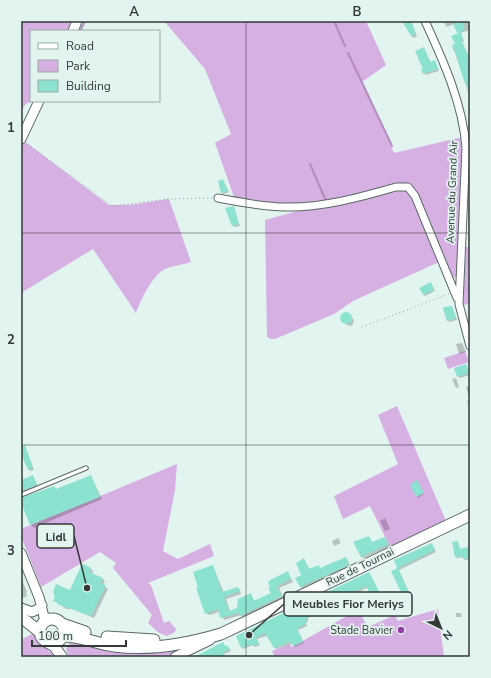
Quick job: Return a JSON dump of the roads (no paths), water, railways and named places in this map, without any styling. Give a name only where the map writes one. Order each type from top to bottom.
[{"type":"main road","name":"Rue de Tournai","points":[[63,637],[76,637],[107,645],[125,647],[157,643],[194,641],[221,634],[470,515]]},
{"type":"main road","name":"Rue de Tournai","points":[[21,618],[115,639],[157,643],[250,620]]},
{"type":"main road","points":[[49,624],[64,630],[64,657],[54,646],[42,639],[49,624]]},
{"type":"main road","points":[[48,643],[55,643],[63,637]]},
{"type":"street","name":"Avenue du Grand Air","points":[[425,21],[458,105],[465,134],[466,148],[459,304],[470,346]]},
{"type":"street","points":[[24,141],[39,102]]},
{"type":"street","points":[[218,198],[272,206],[300,207],[326,203],[396,187],[408,187],[415,196],[459,304]]},
{"type":"street","points":[[21,553],[49,624]]},
{"type":"street","points":[[21,608],[32,612],[40,608],[40,601]]},
{"type":"street","name":"Rue de Tournai","points":[[175,657],[221,634]]},
{"type":"lane","points":[[21,495],[86,468]]},
{"type":"waterway","points":[[80,30],[85,21]]},
{"type":"waterway","points":[[334,21],[345,46]]},
{"type":"waterway","points":[[348,53],[392,146]]},
{"type":"waterway","points":[[310,164],[326,201]]},
{"type":"place","name":"Lidl","points":[[87,588]]},
{"type":"place","name":"Stade Bavier","points":[[401,630]]},
{"type":"place","name":"Meubles Fior Meriys","points":[[249,635]]}]
